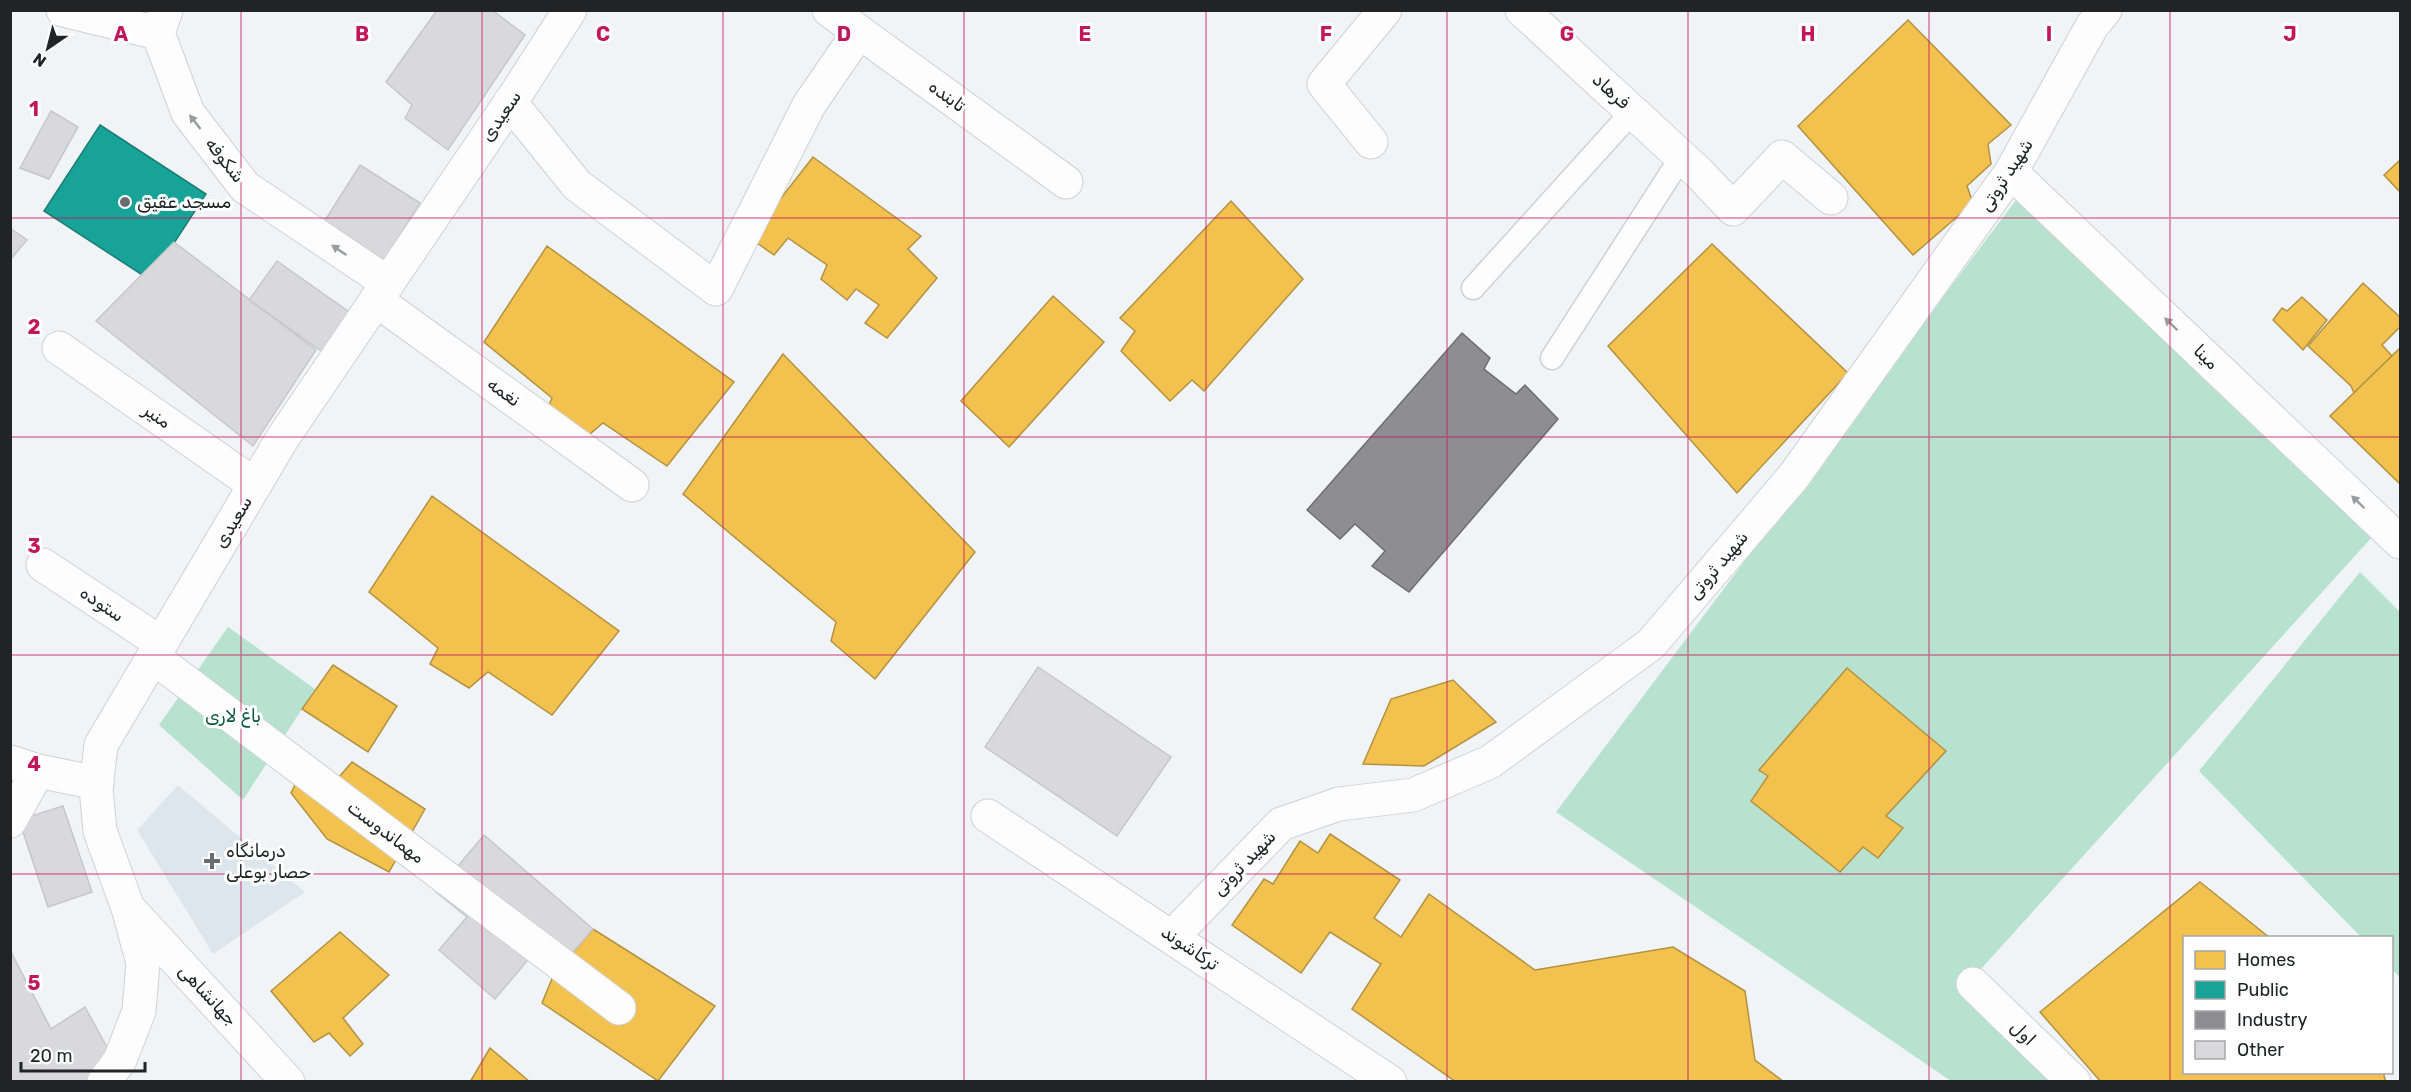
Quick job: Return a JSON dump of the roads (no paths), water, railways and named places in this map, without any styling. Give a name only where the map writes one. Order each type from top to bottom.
[{"type":"street","points":[[63,10],[162,22]]},
{"type":"street","name":"سعیدی","points":[[104,1082],[120,1060],[139,1011],[143,963],[128,908],[100,831],[97,783],[101,745],[282,439],[570,10]]},
{"type":"street","name":"تابنده","points":[[829,10],[1066,182]]},
{"type":"street","points":[[1371,142],[1324,84],[1385,10]]},
{"type":"street","name":"فرهاد","points":[[1522,10],[1633,111],[1733,209],[1782,158]]},
{"type":"street","name":"شهید ثروتی","points":[[1173,936],[1281,824],[1339,804],[1413,795],[1490,762],[1651,644],[1794,476],[2011,172],[2092,16]]},
{"type":"street","name":"شکوفه","points":[[162,22],[188,113],[245,187],[382,291]]},
{"type":"street","points":[[510,102],[577,185],[716,289],[808,105],[859,32]]},
{"type":"street","name":"مینا","points":[[2011,172],[2400,542]]},
{"type":"street","name":"نغمه","points":[[382,291],[632,485]]},
{"type":"street","name":"منیر","points":[[59,348],[255,485]]},
{"type":"street","name":"ستوده","points":[[44,565],[157,650]]},
{"type":"street","name":"مهماندوست","points":[[157,650],[619,1008]]},
{"type":"street","points":[[10,821],[24,767],[97,783]]},
{"type":"street","name":"ترکاشوند","points":[[988,816],[1173,936],[1390,1082]]},
{"type":"street","name":"جهانشاهی","points":[[128,908],[288,1082]]},
{"type":"street","name":"اول","points":[[1973,984],[2074,1082]]},
{"type":"lane","points":[[1473,288],[1633,111]]},
{"type":"lane","points":[[1552,358],[1690,165]]},
{"type":"place","name":"مسجد عقیق","points":[[125,202]]},
{"type":"place","name":"درمانگاه حصار بوعلی","points":[[212,861]]},
{"type":"park label","name":"باغ لاری","points":[[233,716]]}]
